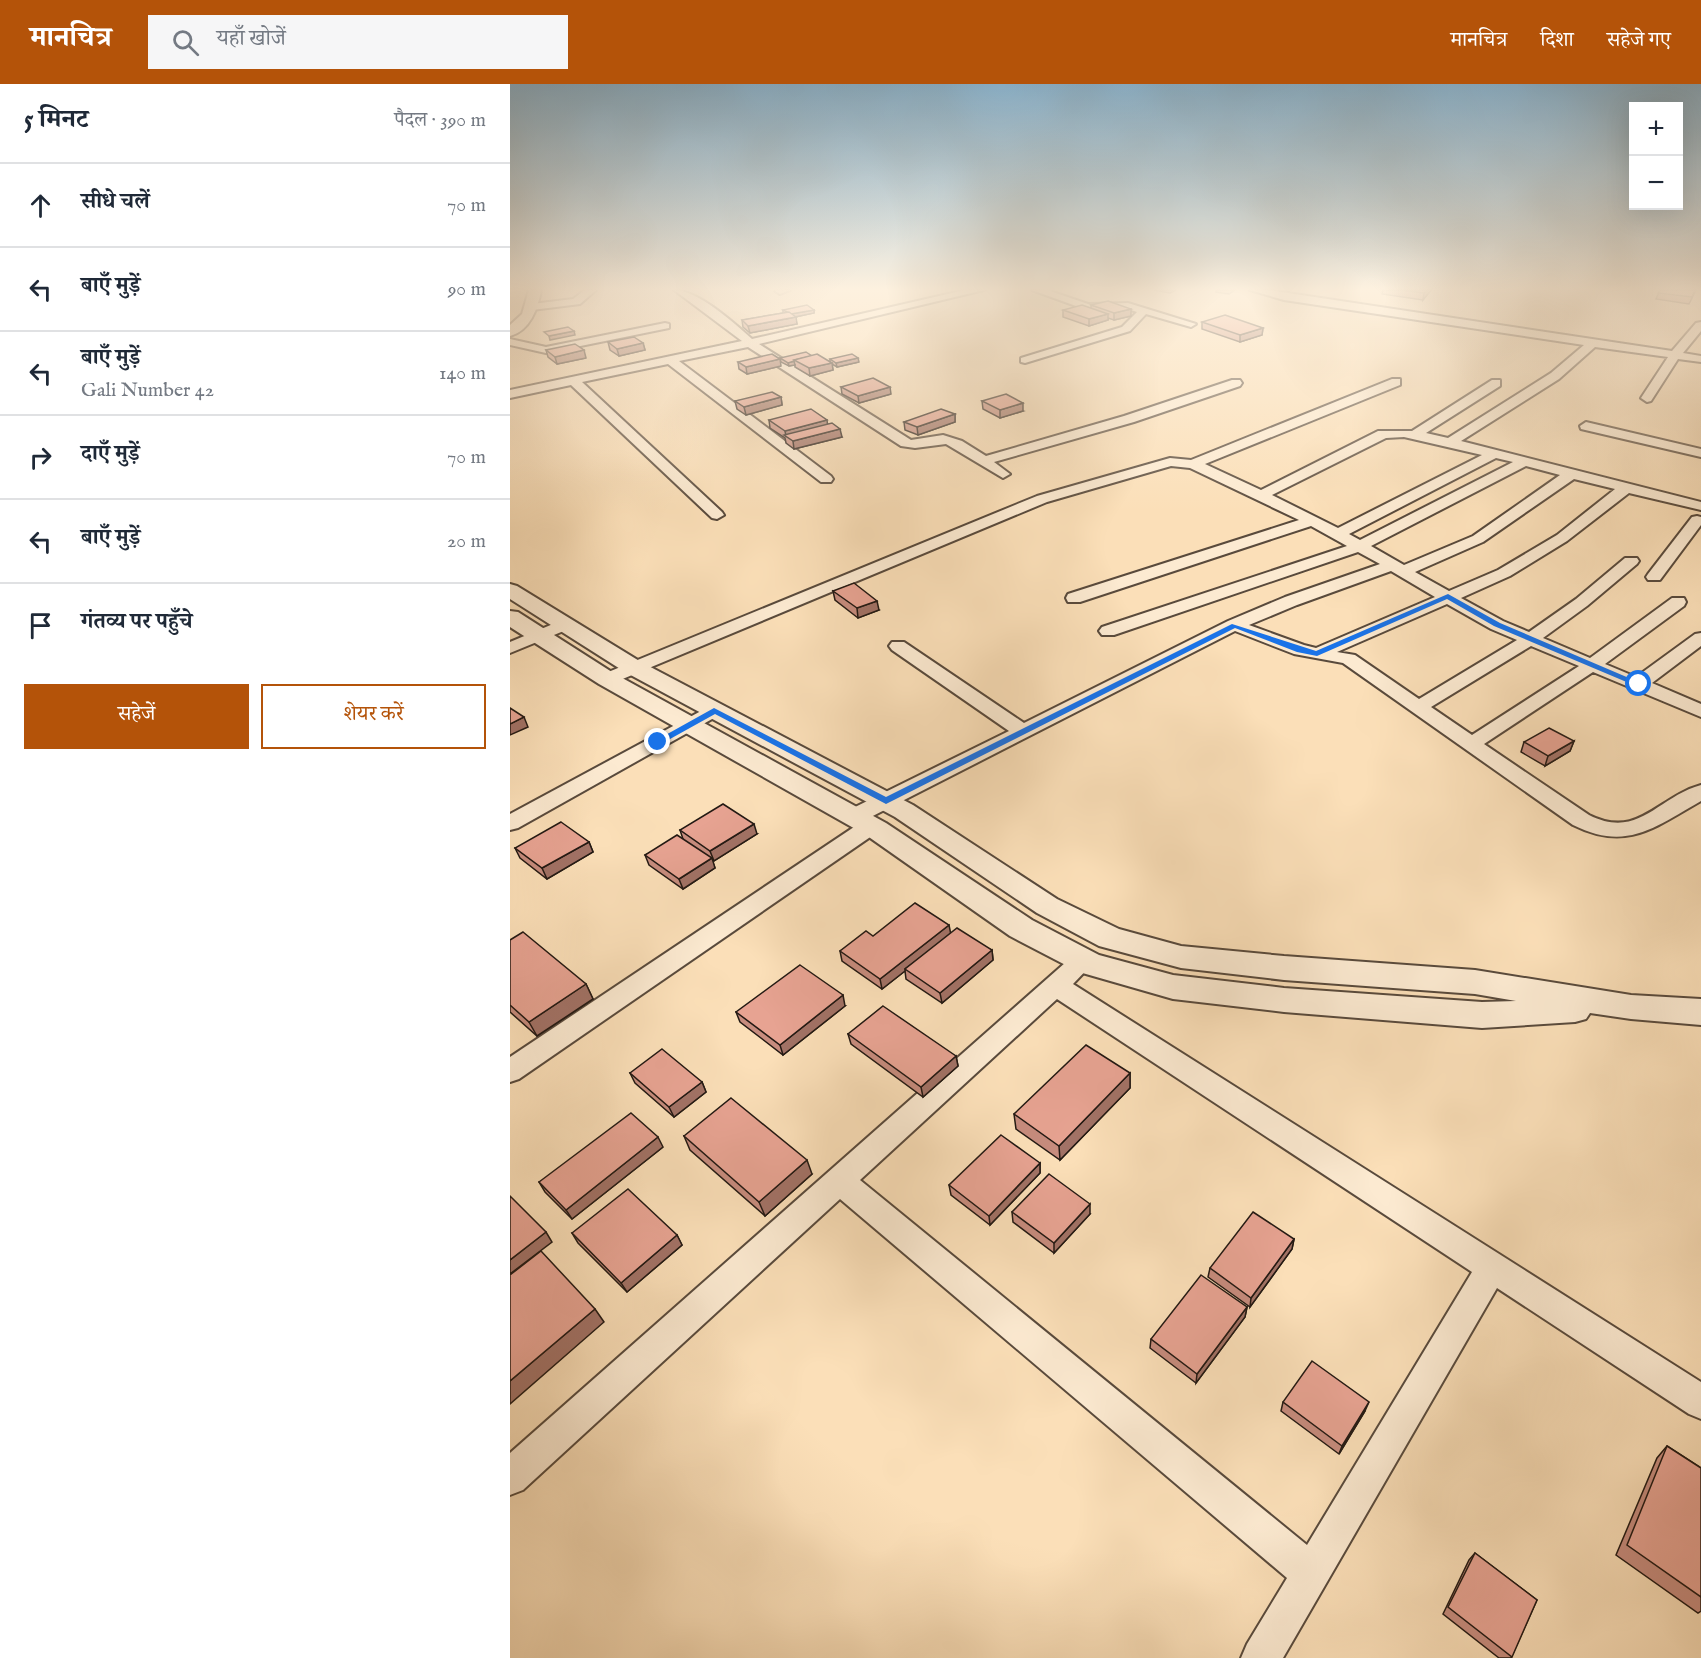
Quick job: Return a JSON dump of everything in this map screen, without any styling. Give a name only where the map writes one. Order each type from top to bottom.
[{"type":"street","points":[[510,393],[653,363]]},
{"type":"street","points":[[675,363],[826,479]]},
{"type":"street","points":[[782,363],[906,443],[913,445],[932,439],[948,440],[1003,474]]},
{"type":"street","points":[[1450,442],[1555,376],[1569,363]]},
{"type":"street","points":[[1647,398],[1670,363]]},
{"type":"street","points":[[573,380],[717,515]]},
{"type":"street","points":[[1193,464],[1396,382]]},
{"type":"street","points":[[982,461],[1140,416],[1236,383]]},
{"type":"street","points":[[1414,435],[1496,383]]},
{"type":"street","points":[[1586,426],[1701,453]]},
{"type":"street","points":[[1262,495],[1383,435],[1393,433],[1414,435],[1450,442],[1626,489],[1700,515],[1654,577]]},
{"type":"street","points":[[1338,534],[1494,454]]},
{"type":"street","points":[[607,678],[1042,499],[1170,462],[1193,464],[1262,495],[1338,534],[1497,625],[1701,711]]},
{"type":"street","points":[[1108,632],[1358,547],[1524,462]]},
{"type":"street","points":[[510,1071],[863,821],[886,801],[1234,625],[1291,601],[1398,568],[1478,539],[1571,474]]},
{"type":"street","points":[[1317,654],[1504,573],[1537,555],[1626,489]]},
{"type":"street","points":[[1074,598],[1312,521]]},
{"type":"street","points":[[1418,708],[1531,639],[1593,597],[1631,561]]},
{"type":"street","points":[[510,590],[633,667],[886,801],[1047,906],[1110,938],[1181,957],[1284,968],[1475,982],[1631,1007],[1701,1012]]},
{"type":"street","points":[[1470,744],[1537,705],[1678,602]]},
{"type":"street","points":[[510,617],[607,678],[688,725],[863,821],[1021,927],[1083,961],[1173,987],[1284,1000],[1482,1015],[1631,1007]]},
{"type":"street","points":[[510,648],[565,624]]},
{"type":"street","points":[[1234,625],[1300,650],[1349,659],[1581,820],[1598,828],[1618,831],[1635,827],[1701,792]]},
{"type":"street","points":[[1639,684],[1701,638]]},
{"type":"street","points":[[898,646],[1024,732]]},
{"type":"street","points":[[510,823],[714,710]]},
{"type":"street","points":[[510,1477],[1083,961]]},
{"type":"street","points":[[1056,987],[1701,1402]]},
{"type":"street","points":[[840,1181],[1311,1573]]},
{"type":"street","points":[[1261,1658],[1492,1268]]},
{"type":"building","points":[[740,363],[761,363],[746,367]]},
{"type":"building","points":[[800,363],[830,363],[809,368]]},
{"type":"building","points":[[873,378],[890,387],[858,396],[841,387]]},
{"type":"building","points":[[772,392],[781,397],[744,407],[735,401]]},
{"type":"building","points":[[1006,394],[1023,403],[1000,410],[982,401]]},
{"type":"building","points":[[811,409],[827,420],[785,431],[769,420]]},
{"type":"building","points":[[941,409],[955,414],[917,427],[904,422]]},
{"type":"building","points":[[832,423],[840,429],[793,441],[784,435]]},
{"type":"building","points":[[854,583],[877,601],[857,608],[833,591]]},
{"type":"building","points":[[510,708],[524,717],[510,724]]},
{"type":"building","points":[[1549,728],[1574,741],[1548,756],[1524,742]]},
{"type":"building","points":[[723,804],[754,824],[710,851],[680,830]]},
{"type":"building","points":[[561,822],[589,842],[542,868],[515,848]]},
{"type":"building","points":[[677,835],[712,858],[679,879],[645,855]]},
{"type":"building","points":[[915,903],[949,925],[880,979],[840,951],[866,931],[873,936]]},
{"type":"building","points":[[957,928],[992,950],[940,993],[905,969]]},
{"type":"building","points":[[523,932],[586,984],[529,1022],[510,1005],[510,940]]},
{"type":"building","points":[[800,965],[843,995],[780,1045],[736,1012]]},
{"type":"building","points":[[883,1006],[956,1056],[921,1087],[848,1034]]},
{"type":"building","points":[[1086,1045],[1130,1073],[1059,1146],[1014,1114]]},
{"type":"building","points":[[662,1049],[702,1082],[669,1107],[630,1073]]},
{"type":"building","points":[[731,1098],[807,1160],[759,1202],[684,1136]]},
{"type":"building","points":[[631,1113],[658,1137],[566,1210],[539,1182]]},
{"type":"building","points":[[1001,1135],[1040,1163],[989,1216],[949,1185]]},
{"type":"building","points":[[1049,1174],[1090,1204],[1054,1243],[1012,1212]]},
{"type":"building","points":[[628,1189],[677,1235],[621,1283],[572,1233]]},
{"type":"building","points":[[510,1196],[546,1232],[510,1260]]},
{"type":"building","points":[[1253,1212],[1294,1239],[1251,1298],[1210,1268]]},
{"type":"building","points":[[541,1251],[595,1309],[510,1381],[510,1275]]},
{"type":"building","points":[[1201,1275],[1247,1307],[1197,1374],[1151,1339]]},
{"type":"building","points":[[1312,1361],[1369,1402],[1342,1446],[1283,1402]]},
{"type":"building","points":[[1667,1446],[1701,1468],[1701,1597],[1627,1545]]},
{"type":"building","points":[[1475,1553],[1537,1600],[1512,1657],[1448,1607]]},
{"type":"route","points":[[658,742],[714,710],[886,801],[1234,625],[1300,650],[1317,654],[1448,596],[1497,625],[1639,684]]}]
